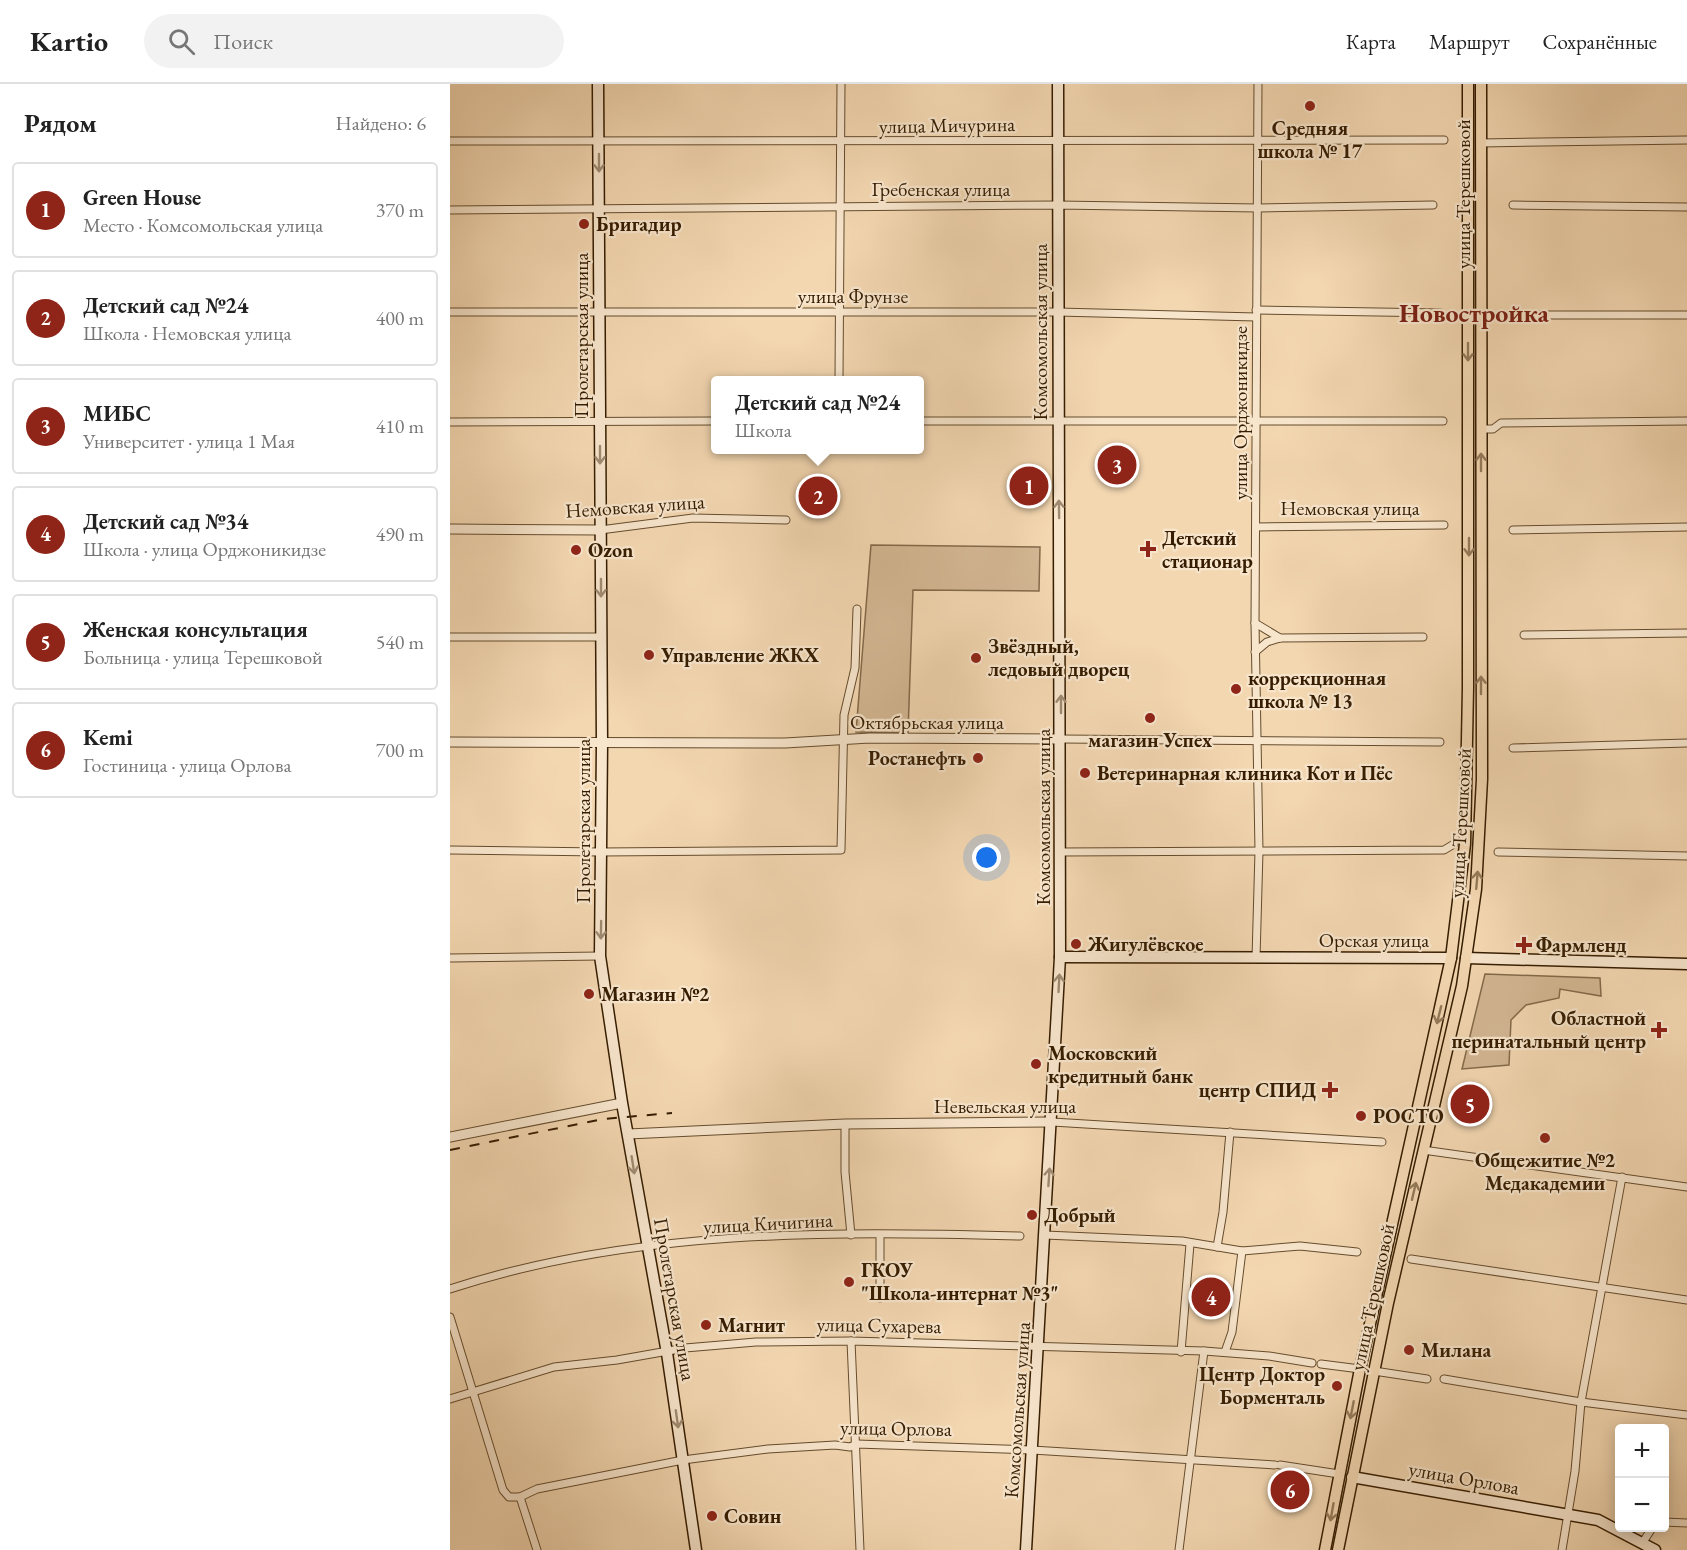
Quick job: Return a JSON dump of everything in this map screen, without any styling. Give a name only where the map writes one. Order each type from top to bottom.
[{"type":"main road","name":"Пролетарская улица","points":[[598,84],[602,743],[600,956],[622,1103],[667,1353],[696,1550]]},
{"type":"main road","name":"Комсомольская улица","points":[[1026,1550],[1060,957],[1058,84]]},
{"type":"main road","name":"улица Терешковой","points":[[1325,1550],[1360,1369],[1451,958],[1461,889],[1467,779],[1468,84]]},
{"type":"main road","name":"улица Терешковой","points":[[1338,1550],[1374,1371],[1466,958],[1477,877],[1482,779],[1481,84]]},
{"type":"main road","name":"Орская улица","points":[[1060,957],[1466,958],[1687,964]]},
{"type":"main road","name":"улица Орлова","points":[[1352,1477],[1604,1522],[1655,1550]]},
{"type":"street","points":[[839,376],[841,84]]},
{"type":"street","name":"улица Орджоникидзе","points":[[1256,958],[1259,851],[1255,652],[1258,84]]},
{"type":"street","name":"улица Мичурина","points":[[450,141],[1258,142],[1444,140]]},
{"type":"street","points":[[1481,143],[1687,140]]},
{"type":"street","name":"Гребенская улица","points":[[450,210],[1058,205],[1258,208],[1432,205]]},
{"type":"street","points":[[1513,205],[1687,207]]},
{"type":"street","name":"улица Фрунзе","points":[[450,312],[1440,313]]},
{"type":"street","points":[[1510,315],[1687,315]]},
{"type":"street","points":[[450,422],[711,421]]},
{"type":"street","points":[[924,421],[1257,423],[1443,421]]},
{"type":"street","points":[[1481,429],[1493,429],[1501,423],[1687,421]]},
{"type":"street","name":"Немовская улица","points":[[450,530],[600,530],[693,518],[786,519]]},
{"type":"street","name":"Немовская улица","points":[[1256,526],[1444,525]]},
{"type":"street","points":[[1513,530],[1687,527]]},
{"type":"street","points":[[450,850],[601,852],[842,850],[844,715],[855,668],[857,609]]},
{"type":"street","points":[[1255,623],[1280,638]]},
{"type":"street","points":[[1524,635],[1687,633]]},
{"type":"street","points":[[450,638],[601,637]]},
{"type":"street","points":[[1255,652],[1267,642],[1280,638],[1423,637]]},
{"type":"street","name":"Октябрьская улица","points":[[450,742],[785,743],[845,740],[1061,739],[1440,742]]},
{"type":"street","points":[[1513,748],[1687,743]]},
{"type":"street","points":[[1061,852],[1444,850],[1454,844]]},
{"type":"street","points":[[1498,852],[1687,856]]},
{"type":"street","points":[[450,958],[600,956]]},
{"type":"street","points":[[450,1137],[622,1103]]},
{"type":"street","name":"Невельская улица","points":[[628,1134],[845,1124],[1052,1122],[1382,1142]]},
{"type":"street","points":[[845,1124],[845,1172],[850,1235]]},
{"type":"street","points":[[1217,1247],[1223,1212],[1230,1132]]},
{"type":"street","points":[[1423,1150],[1687,1187]]},
{"type":"street","points":[[1563,1550],[1581,1402],[1604,1287],[1622,1177]]},
{"type":"street","name":"улица Кичигина","points":[[450,1289],[554,1260],[647,1248],[758,1238],[880,1236],[918,1232],[1020,1236]]},
{"type":"street","points":[[1045,1235],[1174,1240],[1242,1251],[1300,1246],[1357,1252]]},
{"type":"street","points":[[880,1236],[880,1298]]},
{"type":"street","points":[[1181,1352],[1190,1244]]},
{"type":"street","points":[[1225,1352],[1232,1332],[1242,1251]]},
{"type":"street","points":[[1411,1259],[1687,1300]]},
{"type":"street","points":[[450,1317],[502,1490],[508,1497],[520,1497],[537,1550]]},
{"type":"street","points":[[851,1341],[860,1550]]},
{"type":"street","name":"улица Сухарева","points":[[450,1399],[543,1370],[667,1353],[686,1348],[756,1342],[851,1341],[1204,1351],[1360,1369]]},
{"type":"street","points":[[1179,1550],[1204,1351]]},
{"type":"street","points":[[1374,1371],[1427,1379]]},
{"type":"street","points":[[1444,1378],[1581,1402],[1687,1415]]},
{"type":"street","name":"улица Орлова","points":[[520,1497],[537,1489],[683,1460],[768,1449],[835,1445],[850,1447],[857,1444],[1032,1450],[1190,1459],[1278,1465],[1339,1474]]},
{"type":"street","points":[[1669,1522],[1687,1523]]},
{"type":"street","points":[[1643,1542],[1649,1532]]},
{"type":"shaded area","points":[[871,545],[1040,547],[1039,591],[913,590],[908,733],[856,732]]},
{"type":"shaded area","points":[[1485,974],[1600,978],[1601,996],[1560,989],[1559,998],[1526,1005],[1511,1020],[1509,1065],[1462,1069]]},
{"type":"railway","points":[[450,1150],[603,1119],[672,1113]]},
{"type":"place","name":"Средняя школа № 17","points":[[1310,106]]},
{"type":"place","name":"Бригадир","points":[[584,224]]},
{"type":"place","name":"МИБС","points":[[1117,465]]},
{"type":"place","name":"Green House","points":[[1029,486]]},
{"type":"place","name":"Детский сад №24","points":[[818,496]]},
{"type":"place","name":"Детский стационар","points":[[1148,549]]},
{"type":"place","name":"Ozon","points":[[576,550]]},
{"type":"place","name":"Управление ЖКХ","points":[[649,655]]},
{"type":"place","name":"Звёздный, ледовый дворец","points":[[976,658]]},
{"type":"place","name":"коррекционная школа № 13","points":[[1236,689]]},
{"type":"place","name":"магазин Успех","points":[[1150,718]]},
{"type":"place","name":"Ростанефть","points":[[978,758]]},
{"type":"place","name":"Ветеринарная клиника Кот и Пёс","points":[[1085,773]]},
{"type":"place","name":"Жигулёвское","points":[[1076,944]]},
{"type":"place","name":"Фармленд","points":[[1524,945]]},
{"type":"place","name":"Магазин №2","points":[[589,994]]},
{"type":"place","name":"Областной перинатальный центр","points":[[1659,1030]]},
{"type":"place","name":"Московский кредитный банк","points":[[1036,1064]]},
{"type":"place","name":"центр СПИД","points":[[1330,1090]]},
{"type":"place","name":"Женская консультация","points":[[1470,1104]]},
{"type":"place","name":"РОСТО","points":[[1361,1116]]},
{"type":"place","name":"Общежитие №2 Медакадемии","points":[[1545,1138]]},
{"type":"place","name":"Добрый","points":[[1032,1215]]},
{"type":"place","name":"ГКОУ \"Школа-интернат №3\"","points":[[849,1282]]},
{"type":"place","name":"Детский сад №34","points":[[1211,1297]]},
{"type":"place","name":"Магнит","points":[[706,1325]]},
{"type":"place","name":"Милана","points":[[1409,1350]]},
{"type":"place","name":"Центр Доктор Борменталь","points":[[1337,1386]]},
{"type":"place","name":"Kemi","points":[[1290,1490]]},
{"type":"place","name":"Совин","points":[[712,1516]]},
{"type":"district","name":"Новостройка","points":[[1474,313]]}]
